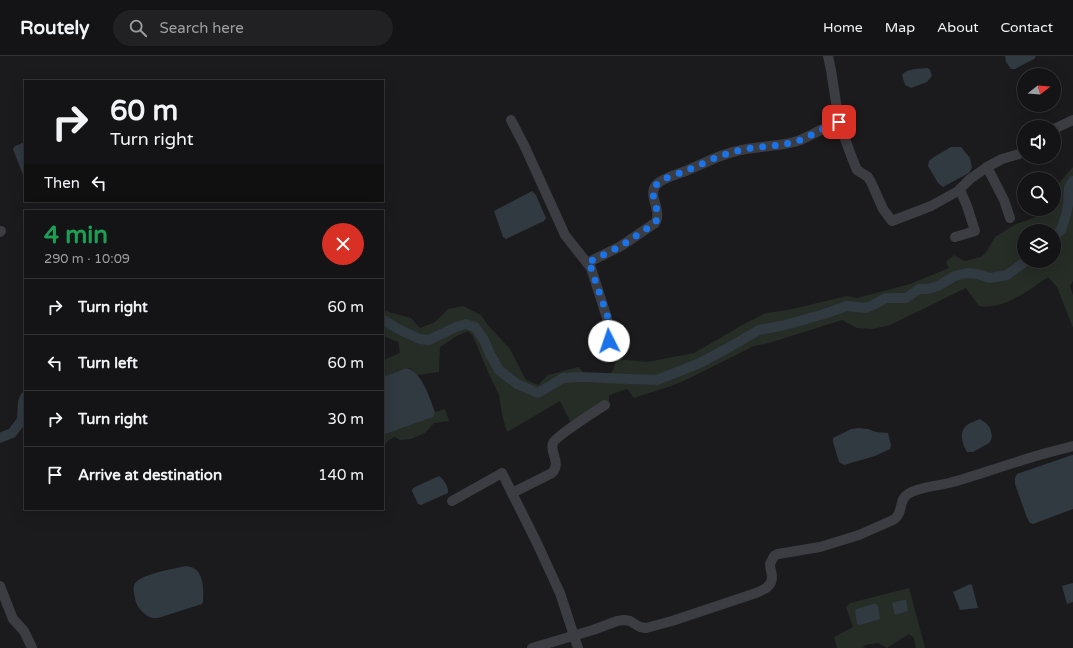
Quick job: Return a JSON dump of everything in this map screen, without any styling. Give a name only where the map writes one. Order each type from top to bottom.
[{"type":"street","points":[[828,56],[839,122],[857,170],[871,182],[884,209],[892,221],[931,206],[960,190],[970,179],[987,167],[1002,159],[1017,155]]},
{"type":"street","points":[[511,120],[534,166],[565,235],[591,268],[608,318],[609,341]]},
{"type":"street","points":[[1061,126],[1073,120]]},
{"type":"street","points":[[587,263],[621,246],[655,223],[658,214],[653,191],[654,187],[658,183],[667,178],[736,151],[796,142],[839,122]]},
{"type":"street","points":[[987,167],[1004,200],[1010,218]]},
{"type":"street","points":[[955,237],[975,231],[960,190]]},
{"type":"street","points":[[512,493],[552,473],[556,465],[552,446],[555,440],[605,405]]},
{"type":"street","points":[[532,648],[594,630],[617,621],[624,620],[646,628],[672,621],[756,593],[764,589],[771,582],[772,578],[770,564],[774,556],[778,554],[820,547],[858,535],[893,520],[900,512],[904,497],[923,488],[949,483],[1020,460],[1073,446]]},
{"type":"street","points":[[452,501],[502,472],[555,581],[578,648]]},
{"type":"street","points":[[0,586],[13,619],[24,631],[32,648]]},
{"type":"shaded area","points":[[1005,56],[1036,56],[1034,59],[1015,69],[1011,69],[1006,62]]},
{"type":"shaded area","points":[[928,68],[932,76],[927,82],[911,88],[905,85],[902,75],[904,73],[914,69]]},
{"type":"shaded area","points":[[24,142],[24,177],[13,149],[15,146]]},
{"type":"shaded area","points":[[951,147],[961,147],[970,158],[972,168],[969,173],[943,187],[938,183],[928,166],[929,161]]},
{"type":"shaded area","points":[[1073,167],[1073,281],[1070,286],[1073,295],[1073,328],[1057,287],[1048,277],[1015,298],[998,305],[979,306],[966,288],[890,325],[873,329],[857,328],[842,320],[769,343],[754,346],[688,379],[634,398],[627,389],[609,395],[609,406],[572,425],[560,401],[507,432],[502,415],[499,395],[473,336],[468,331],[455,337],[440,347],[439,372],[417,375],[410,368],[406,368],[384,377],[384,360],[400,353],[398,342],[384,336],[384,310],[411,318],[420,328],[435,322],[448,309],[463,306],[481,315],[487,324],[510,349],[526,380],[538,385],[548,375],[579,367],[591,383],[602,382],[613,370],[617,359],[647,362],[694,353],[766,313],[788,310],[847,296],[857,298],[910,284],[949,268],[946,262],[954,255],[965,261],[981,257],[987,251],[995,237],[1016,224],[1039,216],[1061,216],[1061,181]]},
{"type":"shaded area","points":[[532,191],[536,195],[546,218],[544,221],[506,239],[503,237],[494,211]]},
{"type":"shaded area","points":[[406,368],[417,374],[428,393],[435,412],[433,417],[384,435],[384,377]]},
{"type":"shaded area","points":[[445,409],[449,421],[434,423],[425,433],[411,439],[400,440],[395,437],[389,440],[384,446],[384,435],[432,417],[435,412]]},
{"type":"shaded area","points":[[980,419],[990,428],[992,436],[991,440],[989,443],[973,452],[967,452],[963,444],[963,430],[971,423]]},
{"type":"shaded area","points":[[859,428],[888,433],[891,445],[890,449],[875,456],[844,465],[839,462],[833,438],[851,429]]},
{"type":"shaded area","points":[[1072,455],[1073,509],[1033,524],[1030,523],[1015,484],[1017,474]]},
{"type":"shaded area","points":[[439,476],[446,484],[448,493],[421,505],[418,504],[412,491],[413,488]]},
{"type":"shaded area","points":[[186,566],[192,567],[200,574],[203,585],[202,604],[158,618],[152,618],[143,613],[137,604],[134,595],[134,585],[137,581],[157,572]]},
{"type":"shaded area","points":[[1073,583],[1073,602],[1067,604],[1062,586]]},
{"type":"shaded area","points":[[970,584],[972,585],[978,608],[960,610],[953,592]]},
{"type":"shaded area","points":[[909,588],[925,648],[916,648],[914,638],[909,634],[887,648],[878,643],[865,645],[863,648],[837,648],[834,637],[853,627],[846,607],[850,603]]},
{"type":"shaded area","points":[[906,600],[908,611],[895,615],[892,603]]},
{"type":"shaded area","points":[[873,604],[878,606],[880,619],[860,625],[857,624],[855,611]]},
{"type":"waterway","points":[[1061,230],[1068,205],[1069,187],[1073,181]]},
{"type":"waterway","points":[[384,321],[420,339],[429,340],[456,327],[466,324],[475,327],[484,340],[499,370],[517,384],[538,393],[563,378],[579,377],[657,380],[700,363],[759,330],[781,326],[847,306],[866,308],[886,298],[906,298],[919,289],[928,289],[938,286],[955,276],[967,273],[990,278],[1007,275],[1017,268]]},
{"type":"waterway","points":[[0,438],[12,433],[22,420],[24,400]]},
{"type":"route","points":[[609,341],[608,318],[591,268],[587,263],[621,246],[655,223],[658,214],[653,191],[654,187],[658,183],[696,166],[736,151],[796,142],[839,122]]}]
